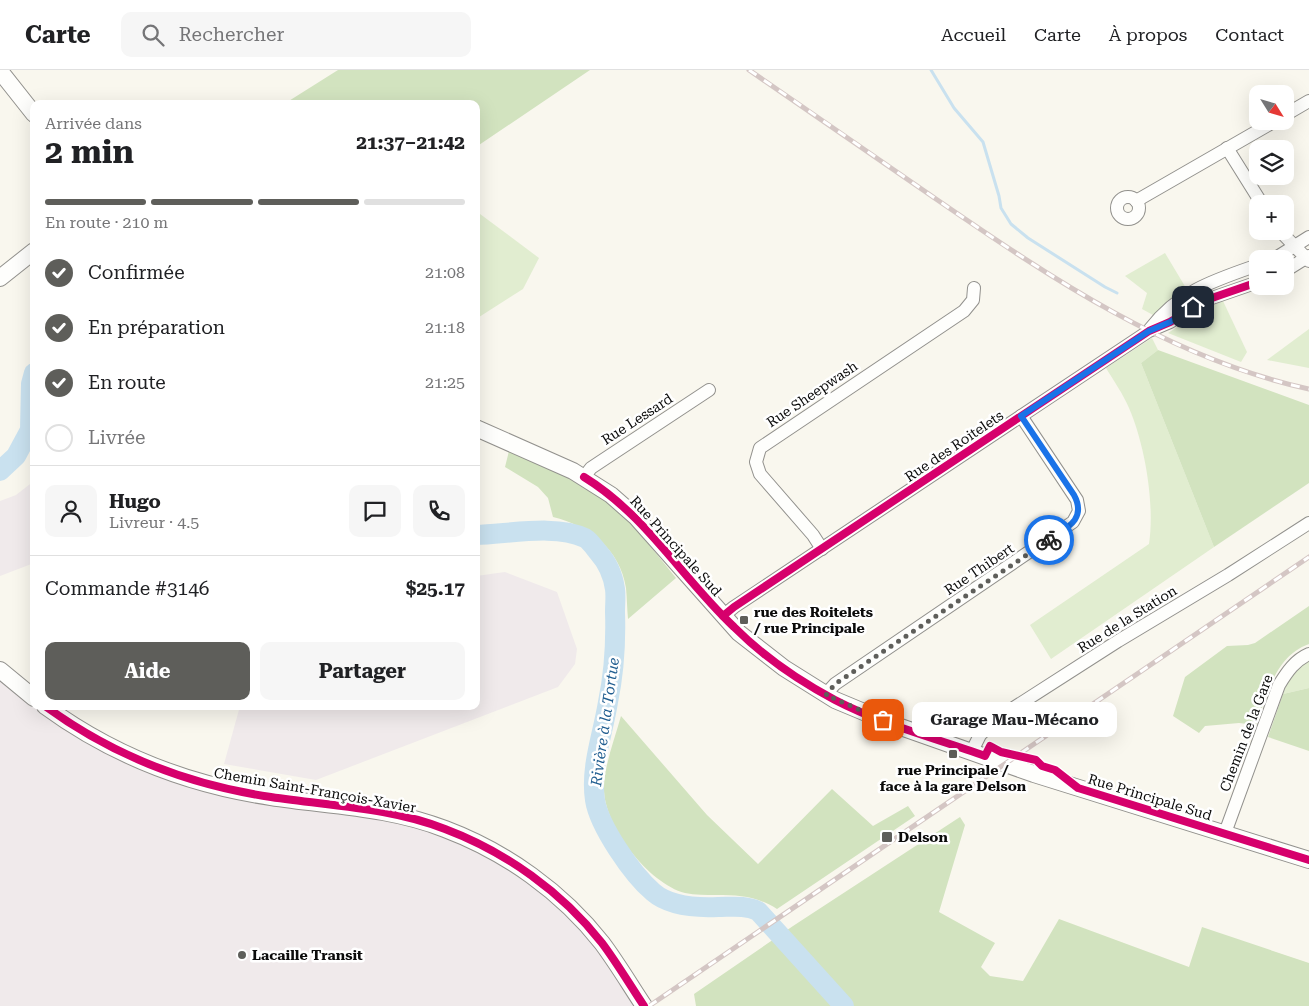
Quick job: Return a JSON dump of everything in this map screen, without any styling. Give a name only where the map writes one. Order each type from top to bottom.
[{"type":"street","points":[[0,71],[30,109]]},
{"type":"street","points":[[1294,110],[1309,101]]},
{"type":"street","points":[[1136,201],[1259,130]]},
{"type":"street","points":[[1228,148],[1257,195]]},
{"type":"street","points":[[1289,250],[1309,237]]},
{"type":"street","points":[[1288,240],[1308,258],[1294,266]]},
{"type":"street","points":[[0,278],[30,255]]},
{"type":"street","name":"Rue des Roitelets","points":[[1149,331],[1166,311],[1198,287],[1249,268]]},
{"type":"street","name":"Rue des Roitelets","points":[[723,616],[1149,331],[1170,322],[1209,299],[1249,285]]},
{"type":"street","name":"Rue Sheepwash","points":[[822,549],[813,535],[760,474],[756,462],[760,448],[964,310],[972,300],[974,288]]},
{"type":"street","name":"Rue Lessard","points":[[584,477],[587,472],[600,462],[710,390]]},
{"type":"street","name":"Rue Thibert","points":[[826,695],[835,684],[1073,522],[1078,511],[1077,500],[1021,416]]},
{"type":"street","name":"Rue Principale Sud","points":[[480,430],[559,464],[603,489],[628,510],[723,616],[768,657],[826,695],[894,725],[1034,774],[1309,860]]},
{"type":"street","name":"Rue de la Station","points":[[972,751],[980,735],[998,718],[1118,641],[1228,575],[1309,522]]},
{"type":"street","name":"Chemin de la Gare","points":[[1225,833],[1279,685],[1291,667],[1309,654]]},
{"type":"street","points":[[0,670],[30,695]]},
{"type":"street","name":"Chemin Saint-François-Xavier","points":[[51,710],[75,727],[116,749],[146,763],[193,780],[270,797],[398,815],[443,828],[484,846],[532,876],[568,906],[600,941],[644,1006]]},
{"type":"shaded area","points":[[30,484],[30,565],[0,576],[0,501],[16,495]]},
{"type":"shaded area","points":[[505,572],[557,592],[577,649],[575,664],[558,687],[316,780],[224,764],[239,710],[480,710],[480,575]]},
{"type":"shaded area","points":[[0,678],[30,703],[30,710],[40,710],[108,753],[406,823],[453,838],[508,869],[557,904],[588,935],[637,1006],[0,1006]]},
{"type":"green space","points":[[338,70],[590,70],[480,144],[480,100],[290,100]]},
{"type":"green space","points":[[480,214],[539,258],[523,289],[480,316]]},
{"type":"green space","points":[[1165,253],[1186,288],[1153,315],[1142,309],[1147,293],[1125,276]]},
{"type":"green space","points":[[1223,301],[1247,352],[1241,362],[1168,333],[1208,307]]},
{"type":"green space","points":[[1309,329],[1309,368],[1267,360]]},
{"type":"green space","points":[[1152,338],[1158,350],[1141,363],[1214,547],[1051,659],[1030,625],[1149,544],[1151,528],[1150,493],[1140,439],[1127,403],[1106,368]]},
{"type":"green space","points":[[1158,350],[1309,405],[1309,483],[1214,547],[1141,363]]},
{"type":"green space","points":[[509,451],[568,477],[601,497],[632,525],[676,578],[628,619],[623,574],[610,551],[601,541],[579,526],[553,517],[548,498],[538,487],[505,467]]},
{"type":"green space","points":[[1309,606],[1309,644],[1297,650],[1280,667],[1269,689],[1256,725],[1239,723],[1205,726],[1199,733],[1173,716],[1185,677],[1227,646],[1255,643]]},
{"type":"green space","points":[[1309,660],[1309,688],[1283,694],[1293,675]]},
{"type":"green space","points":[[1309,688],[1309,751],[1268,737],[1283,694]]},
{"type":"green space","points":[[621,716],[707,815],[758,864],[832,789],[873,826],[908,806],[915,816],[777,909],[762,901],[748,897],[685,893],[671,887],[656,877],[643,865],[619,834],[605,801],[604,786],[608,760]]},
{"type":"green space","points":[[960,817],[965,825],[939,912],[995,943],[981,967],[990,976],[1023,981],[1059,919],[1189,967],[1202,927],[1309,963],[1309,1006],[696,1006],[694,994],[793,926]]},
{"type":"waterway","points":[[931,70],[954,108],[983,142],[1001,208],[1011,224],[1028,238],[1117,293]]},
{"type":"waterway","name":"Rivière à la Tortue","points":[[0,471],[16,456],[30,430]]},
{"type":"waterway","name":"Rivière à la Tortue","points":[[480,535],[560,531],[585,538],[607,564],[615,589],[614,657],[612,680],[594,775],[594,788],[595,800],[603,823],[626,862],[653,892],[659,897],[675,903],[701,907],[743,907],[758,911],[844,1006]]},
{"type":"railway","points":[[749,70],[979,229],[1068,286],[1161,337],[1209,358],[1258,375],[1309,389]]},
{"type":"railway","points":[[649,1006],[1309,557]]},
{"type":"cycle path","points":[[723,616],[1149,331],[1170,322],[1209,299],[1249,285]]},
{"type":"cycle path","points":[[584,477],[606,492],[645,528],[715,608],[745,638],[808,685],[835,700],[890,724],[985,756],[990,746],[1001,752],[1036,760],[1042,766],[1055,770],[1078,788],[1309,860]]},
{"type":"cycle path","points":[[51,710],[97,739],[124,753],[181,776],[240,792],[359,808],[402,816],[468,838],[511,862],[551,891],[569,907],[602,943],[644,1006]]},
{"type":"way so far","points":[[883,720],[835,700],[826,695],[828,690],[1049,540]]},
{"type":"place","name":"rue des Roitelets / rue Principale","points":[[744,620]]},
{"type":"place","name":"Garage Mau-Mécano","points":[[883,720]]},
{"type":"place","name":"rue Principale / face à la gare Delson","points":[[953,754]]},
{"type":"place","name":"Delson","points":[[887,837]]},
{"type":"place","name":"Lacaille Transit","points":[[242,955]]},
{"type":"route","points":[[1049,540],[1073,522],[1078,511],[1077,500],[1021,416],[1149,331],[1170,322],[1193,307]]}]
